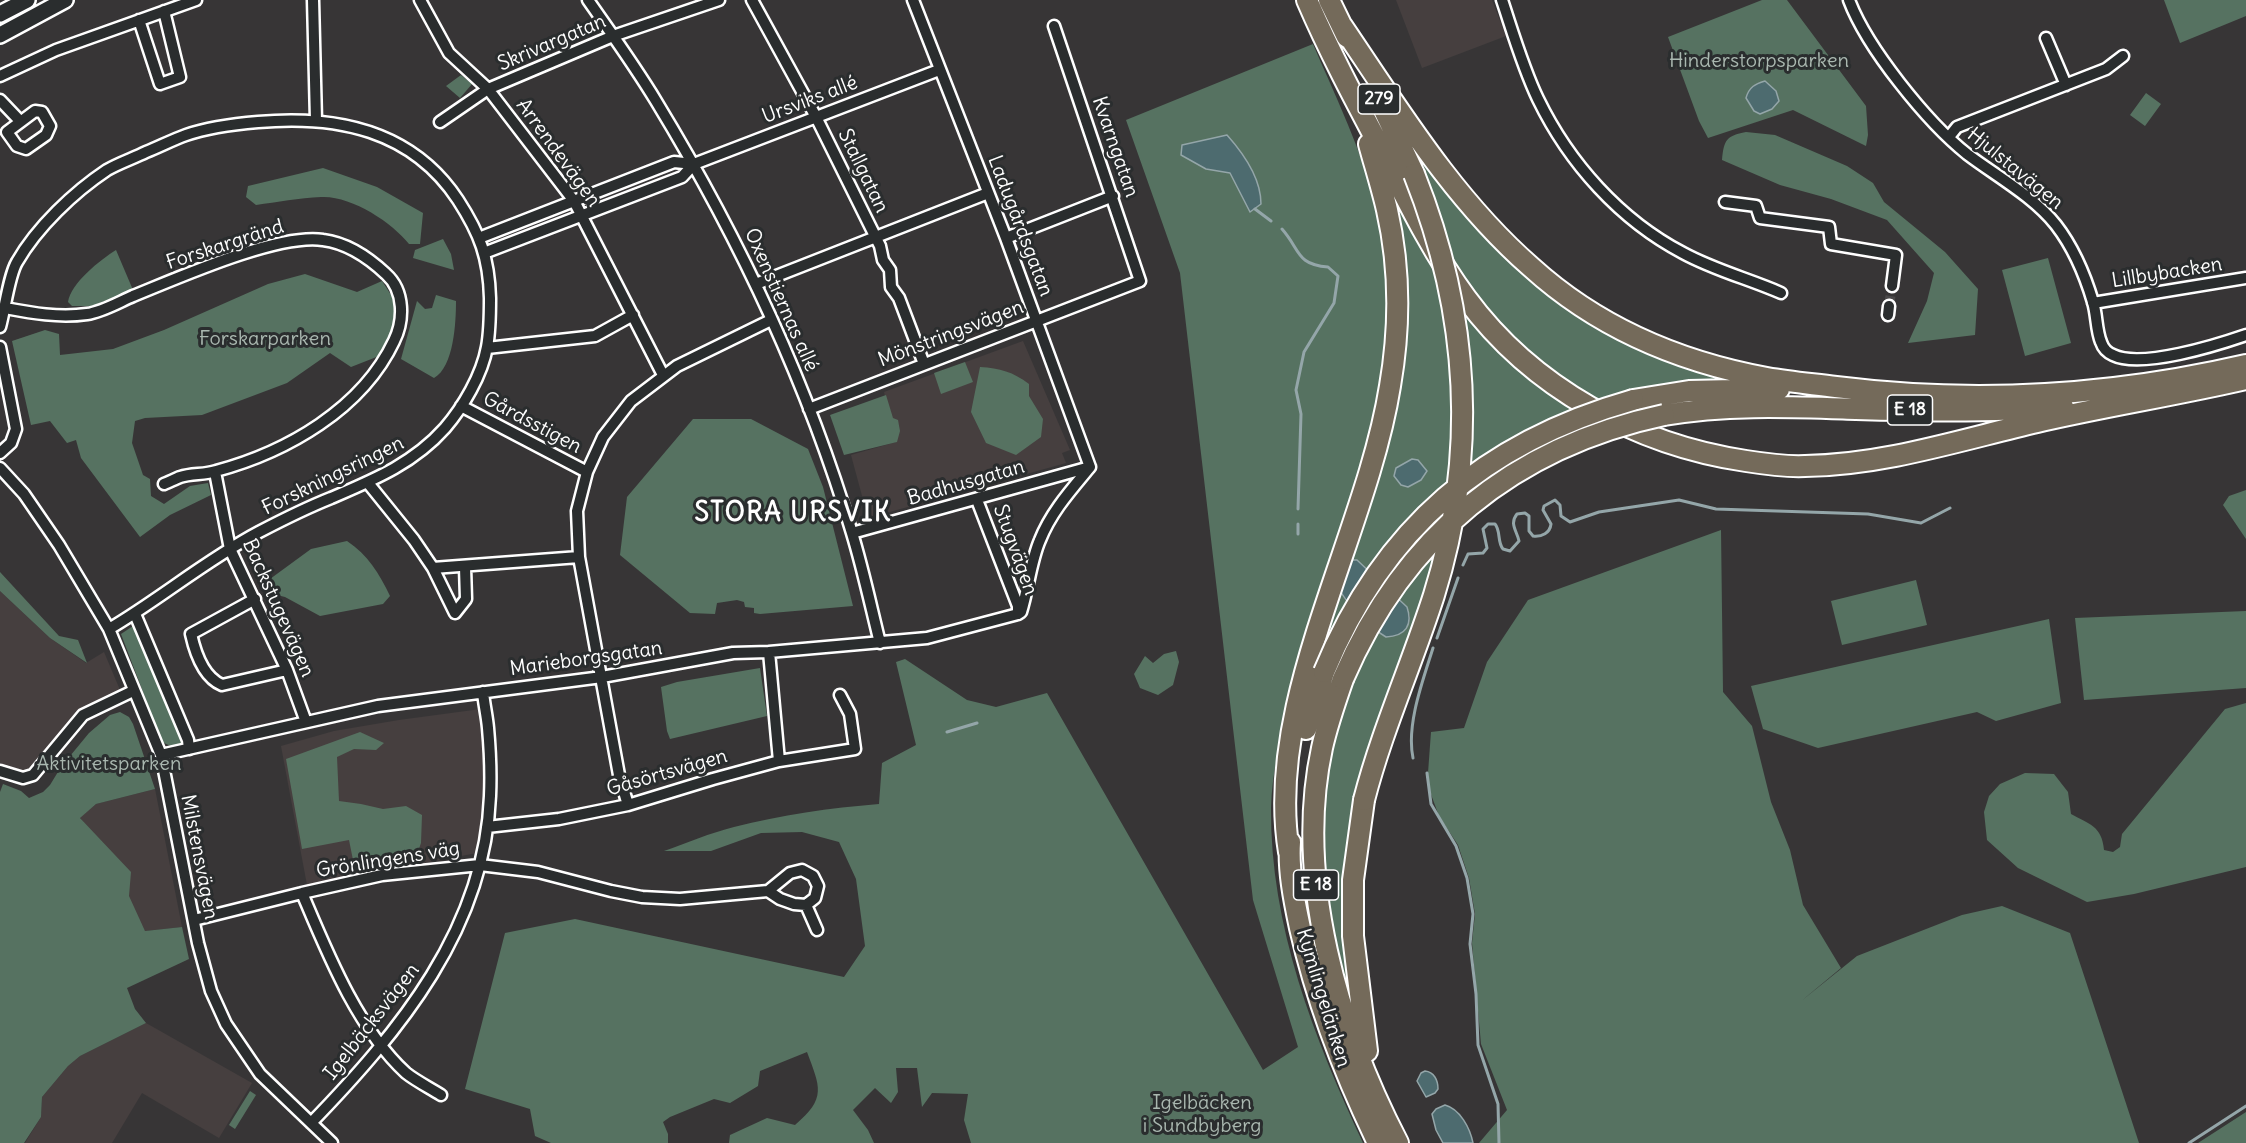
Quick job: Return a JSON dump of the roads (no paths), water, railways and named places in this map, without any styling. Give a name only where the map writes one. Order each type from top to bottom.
[{"type":"highway","name":"279","points":[[1307,0],[1361,112]]},
{"type":"highway","name":"279","points":[[1329,0],[1414,174],[1435,228],[1455,312],[1463,398],[1461,454],[1455,512],[1425,622],[1381,741],[1364,801],[1353,880],[1353,936],[1372,1087]]},
{"type":"highway","points":[[1342,26],[1466,200],[1495,233],[1531,267],[1582,307],[1620,329],[1657,346],[1713,366],[1769,378],[1866,390]]},
{"type":"highway","points":[[1361,112],[1440,259],[1467,300],[1491,328],[1542,375],[1580,403],[1662,442],[1727,458],[1764,464],[1801,467],[1862,462],[1903,455],[2156,396]]},
{"type":"highway","points":[[1316,669],[1384,416],[1396,336],[1395,264],[1387,210],[1361,112]]},
{"type":"highway","name":"E 18","points":[[1316,669],[1379,569],[1400,542],[1447,495],[1492,461],[1573,419],[1633,400],[1689,391],[1715,389],[1866,390],[1952,397],[2042,394],[2153,382],[2246,365]]},
{"type":"highway","name":"E 18","points":[[2156,396],[2246,379]]},
{"type":"highway","name":"Kymlingelänken","points":[[1398,1143],[1372,1087],[1341,1003],[1323,930],[1315,878],[1314,819],[1324,739],[1343,679],[1366,630],[1397,581],[1439,533],[1480,496],[1530,464],[1582,438],[1613,427],[1664,415],[1706,409],[1748,407],[1993,411],[2086,405],[2156,396]]},
{"type":"highway","name":"Kymlingelänken","points":[[1316,669],[1310,711],[1301,749],[1289,852],[1297,913],[1322,1009],[1351,1086],[1377,1143]]},
{"type":"main road","points":[[0,14],[27,0]]},
{"type":"main road","points":[[0,35],[65,0]]},
{"type":"street","points":[[0,76],[56,50],[196,0]]},
{"type":"street","points":[[313,0],[316,120]]},
{"type":"street","name":"Arrendevägen","points":[[420,0],[449,53],[488,89],[574,201],[663,375]]},
{"type":"street","name":"Oxenstiernas allé","points":[[588,0],[655,99],[694,164],[756,284],[809,409],[852,533],[880,643]]},
{"type":"street","name":"Skrivargatan","points":[[440,122],[488,89],[613,36],[719,0]]},
{"type":"street","name":"Stallgatan","points":[[752,0],[816,117],[880,246],[883,261],[890,270],[891,287],[899,298],[924,364]]},
{"type":"street","name":"Ladugårdsgatan","points":[[913,0],[1006,238],[1090,467]]},
{"type":"street","points":[[1502,0],[1538,98],[1576,161],[1607,198],[1643,227],[1683,254],[1780,293]]},
{"type":"street","name":"Hjulstavägen","points":[[1849,0],[1875,46],[1909,95],[1949,138],[2043,210],[2055,225],[2071,248],[2093,303],[2101,343],[2111,354],[2121,358],[2142,359],[2192,351],[2246,335]]},
{"type":"street","points":[[139,20],[160,84],[180,77],[164,11]]},
{"type":"street","name":"Kvarngatan","points":[[1054,26],[1140,281]]},
{"type":"street","points":[[2046,38],[2066,85]]},
{"type":"street","points":[[1949,138],[1957,127],[2106,69],[2123,56]]},
{"type":"street","name":"Ursviks allé","points":[[484,253],[682,177],[694,164],[939,70]]},
{"type":"street","points":[[0,100],[20,121]]},
{"type":"street","name":"Forskningsringen","points":[[0,327],[15,264],[41,228],[65,204],[108,170],[187,134],[227,125],[288,119],[316,120],[365,129],[413,152],[434,170],[450,188],[480,238],[489,280],[490,311],[487,348],[477,376],[461,406],[445,427],[423,450],[394,470],[329,498],[230,549],[135,614],[109,629]]},
{"type":"street","name":"Ursviks allé","points":[[480,238],[674,162],[694,164]]},
{"type":"street","points":[[652,171],[659,186]]},
{"type":"street","points":[[756,284],[988,194]]},
{"type":"street","points":[[1006,238],[1113,196]]},
{"type":"street","points":[[1725,202],[1756,206],[1760,218],[1829,227],[1831,244],[1896,255],[1892,286]]},
{"type":"street","name":"Forskargränd","points":[[5,308],[50,315],[88,314],[252,252],[294,240],[324,240],[354,250],[389,276],[402,305],[400,331],[386,359],[366,384],[340,409],[313,429],[288,443],[215,472],[181,476],[164,484]]},
{"type":"street","name":"Lillbybacken","points":[[2093,303],[2246,278]]},
{"type":"street","name":"Mönstringsvägen","points":[[809,409],[1140,281]]},
{"type":"street","points":[[487,348],[595,336],[633,315]]},
{"type":"street","points":[[628,805],[619,775],[603,677],[579,557],[577,511],[587,472],[603,437],[631,401],[663,375],[692,357],[771,320]]},
{"type":"street","points":[[0,346],[16,429],[11,443],[0,453]]},
{"type":"street","name":"Gårdsstigen","points":[[461,406],[587,472]]},
{"type":"street","points":[[1018,614],[1021,612],[1028,590],[1039,541],[1058,506],[1090,467]]},
{"type":"street","name":"Badhusgatan","points":[[852,533],[1090,467]]},
{"type":"street","name":"Milstensvägen","points":[[0,468],[24,494],[59,544],[109,629],[161,756],[194,920],[211,991],[226,1024],[260,1074],[332,1143]]},
{"type":"street","name":"Backstugevägen","points":[[215,472],[230,549],[287,670],[306,722]]},
{"type":"street","points":[[368,483],[414,540],[433,568],[455,613],[466,599],[465,567]]},
{"type":"street","name":"Stugvägen","points":[[977,500],[1018,606],[1018,614]]},
{"type":"street","points":[[433,568],[579,557]]},
{"type":"street","points":[[255,599],[191,634],[205,672],[214,682],[222,685],[287,670]]},
{"type":"street","points":[[135,614],[188,740],[189,749]]},
{"type":"street","name":"Marieborgsgatan","points":[[161,756],[378,706],[603,677],[733,654],[927,638],[1018,614]]},
{"type":"street","points":[[769,652],[779,761]]},
{"type":"street","points":[[0,771],[23,778],[33,776],[83,715],[133,691]]},
{"type":"street","name":"Igelbäcksvägen","points":[[311,1123],[382,1045],[416,1002],[463,918],[480,865],[490,797],[490,763],[483,692]]},
{"type":"street","name":"Gåsörtsvägen","points":[[487,827],[559,819],[628,805],[779,761],[855,749],[850,714],[840,695]]},
{"type":"street","name":"Grönlingens väg","points":[[194,920],[382,875],[480,865],[538,872],[642,897],[680,899],[768,891],[780,899],[806,905]]},
{"type":"street","points":[[768,891],[790,873],[802,870],[813,876],[818,885],[815,898],[806,905],[817,930]]},
{"type":"street","points":[[302,893],[326,949],[352,1000],[382,1045],[407,1074],[441,1095]]},
{"type":"water","points":[[1765,81],[1776,91],[1779,101],[1772,109],[1760,114],[1754,111],[1746,98],[1753,86]]},
{"type":"water","points":[[1227,135],[1245,158],[1258,185],[1261,204],[1250,212],[1230,173],[1206,169],[1181,155],[1182,145]]},
{"type":"water","points":[[1412,459],[1418,460],[1427,471],[1421,480],[1408,487],[1401,485],[1394,476],[1396,468]]},
{"type":"water","points":[[1348,560],[1357,560],[1407,607],[1409,619],[1403,632],[1386,637],[1370,626],[1351,607],[1336,584]]},
{"type":"water","points":[[1425,1071],[1435,1077],[1438,1089],[1426,1097],[1417,1081],[1421,1073]]},
{"type":"water","points":[[1445,1105],[1464,1120],[1473,1143],[1443,1143],[1436,1130],[1432,1114],[1436,1109]]},
{"type":"waterway","points":[[1255,209],[1271,221]]},
{"type":"waterway","points":[[1282,229],[1304,259],[1318,266],[1328,267],[1338,276],[1334,303],[1304,352],[1296,390],[1301,414],[1298,509]]},
{"type":"waterway","points":[[1463,565],[1468,554],[1483,553],[1487,548],[1483,529],[1488,524],[1495,524],[1501,546],[1510,551],[1519,541],[1514,524],[1517,514],[1525,513],[1529,516],[1529,531],[1533,536],[1545,534],[1551,524],[1543,510],[1544,506],[1555,500],[1560,505],[1561,516],[1570,522],[1599,512],[1679,500],[1716,509],[1868,514],[1921,523],[1950,508]]},
{"type":"waterway","points":[[1298,524],[1298,534]]},
{"type":"waterway","points":[[1437,638],[1458,578]]},
{"type":"waterway","points":[[1413,758],[1411,745],[1414,717],[1420,688],[1433,648]]},
{"type":"waterway","points":[[947,732],[977,723]]},
{"type":"waterway","points":[[1427,773],[1431,804],[1456,846],[1467,878],[1473,914],[1470,944],[1476,994],[1478,1045],[1498,1104],[1499,1143]]},
{"type":"waterway","points":[[2189,1143],[2246,1106]]},
{"type":"tunnel","points":[[1889,306],[1892,286]]},
{"type":"district","name":"STORA URSVIK","points":[[793,514]]},
{"type":"park label","name":"Hinderstorpsparken","points":[[1759,61]]},
{"type":"park label","name":"Forskarparken","points":[[265,339]]},
{"type":"park label","name":"Aktivitetsparken","points":[[109,764]]},
{"type":"park label","name":"Igelbäcken i Sundbyberg","points":[[1202,1114]]}]
